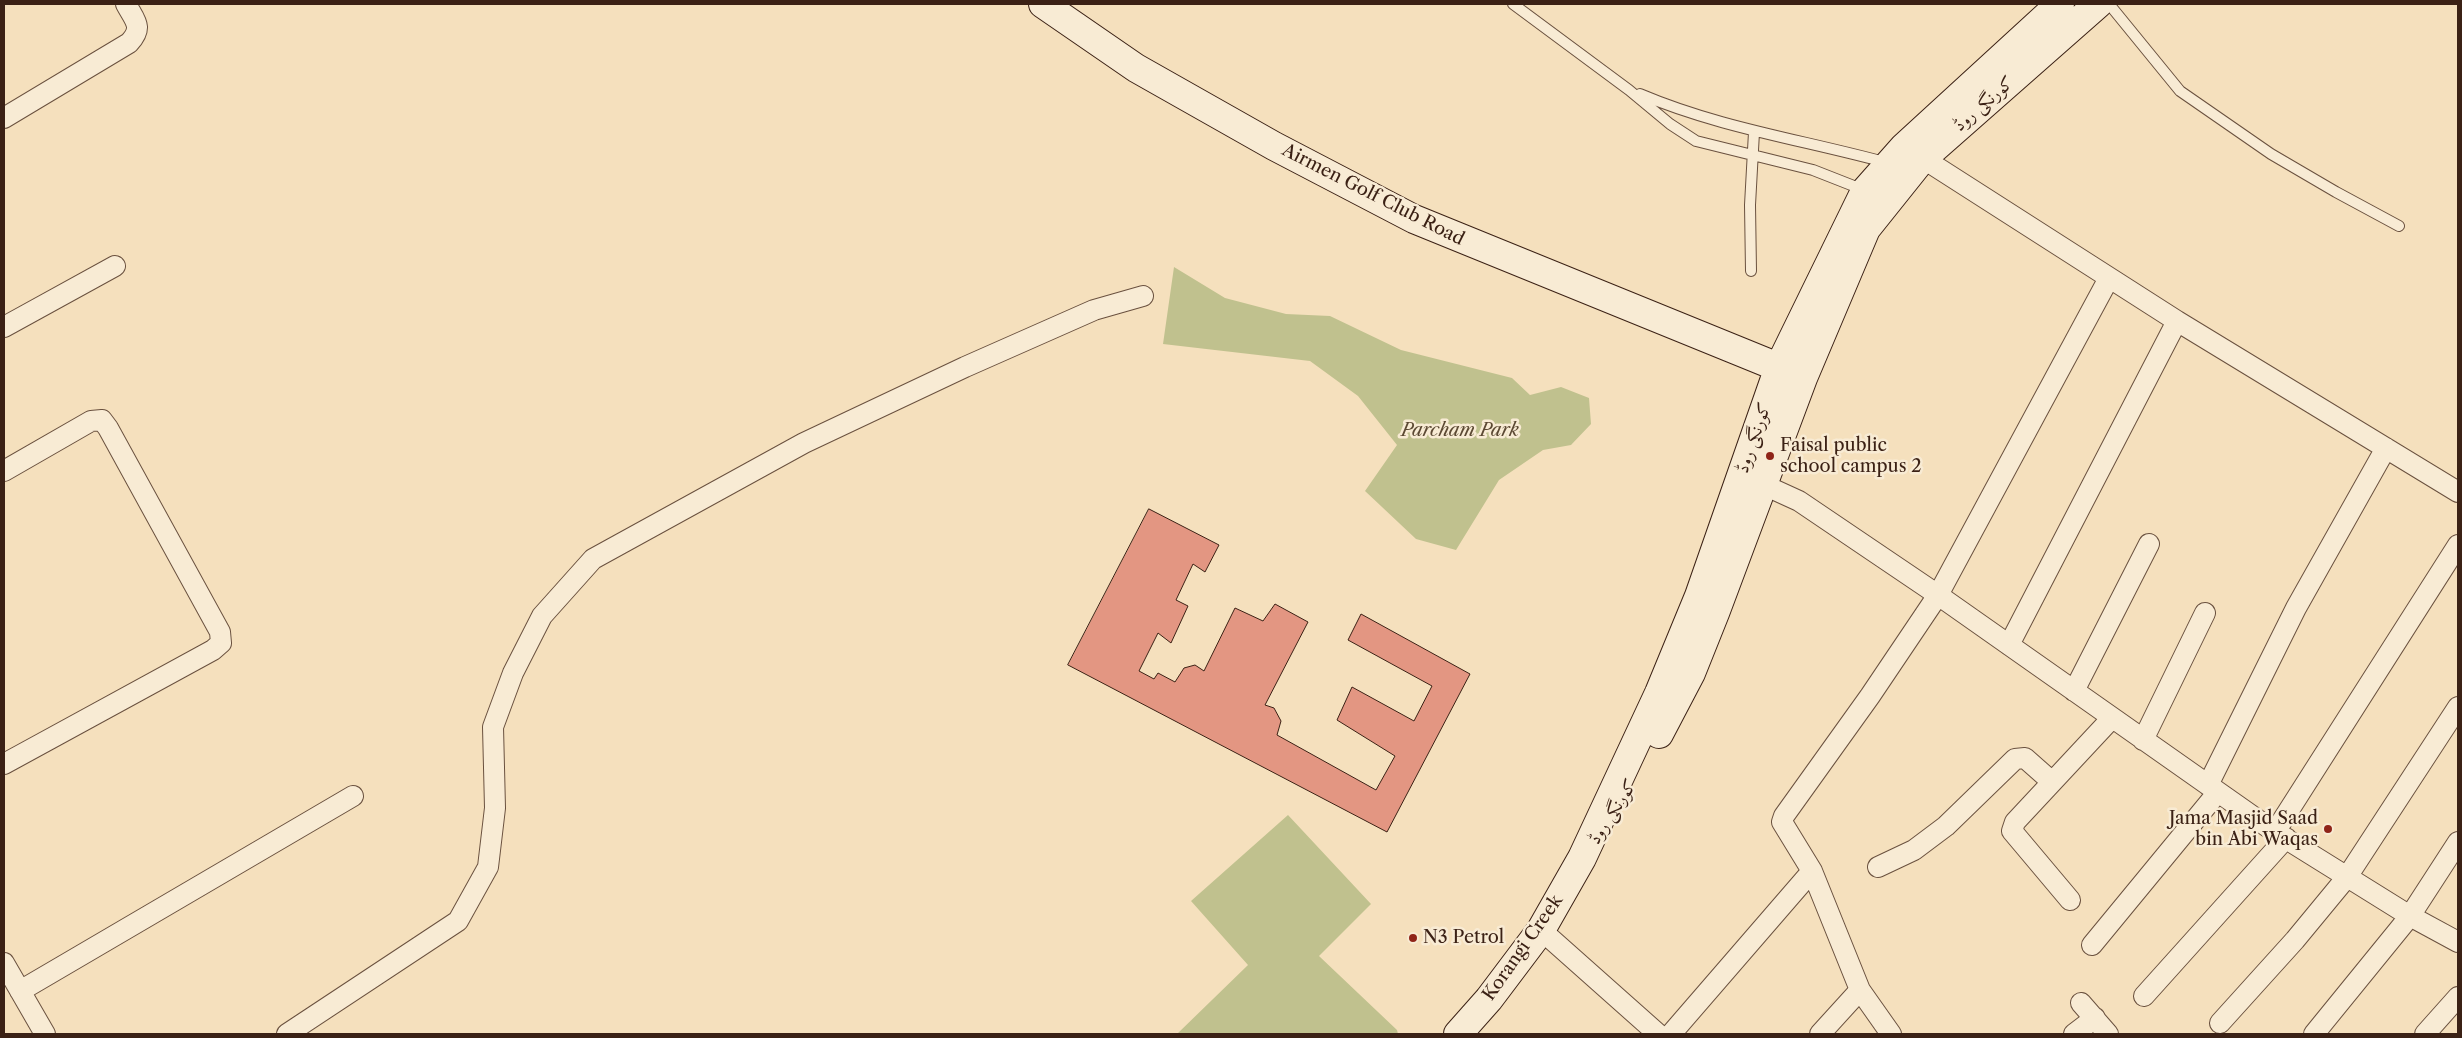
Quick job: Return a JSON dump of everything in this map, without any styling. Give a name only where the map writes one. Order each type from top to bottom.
[{"type":"main road","name":"Airmen Golf Club Road","points":[[1043,4],[1136,68],[1274,146],[1414,219],[1794,367]]},
{"type":"main road","name":"Airmen Golf Club Road","points":[[1067,4],[1145,57],[1283,134],[1422,208],[1794,367]]},
{"type":"main road","name":"کورنگی روڈ","points":[[1582,858],[1659,693],[1794,367],[1866,229],[1876,196],[1905,163],[2060,4]]},
{"type":"main road","name":"کورنگی روڈ","points":[[1905,163],[2098,4]]},
{"type":"main road","name":"کورنگی روڈ","points":[[1582,858],[1620,810],[1691,673],[1764,485],[1794,367]]},
{"type":"main road","name":"Korangi Creek","points":[[1458,1034],[1489,999],[1541,930],[1582,858]]},
{"type":"street","points":[[4,118],[129,43],[137,35],[138,26],[126,4]]},
{"type":"street","points":[[1905,163],[2109,278],[2176,321],[2458,492]]},
{"type":"street","points":[[4,327],[115,266]]},
{"type":"street","points":[[1891,1034],[1860,990],[1812,871],[1782,822],[1784,816],[1870,696],[1938,595],[2109,278]]},
{"type":"street","points":[[287,1034],[458,921],[488,867],[495,808],[493,727],[513,673],[542,616],[593,559],[840,426],[965,367],[1094,310],[1143,296]]},
{"type":"street","points":[[2009,645],[2176,321]]},
{"type":"street","points":[[4,471],[91,421],[102,420],[220,632],[222,643],[213,650],[4,764]]},
{"type":"street","points":[[2092,945],[2213,789],[2296,608],[2386,448]]},
{"type":"street","points":[[1764,485],[1799,501],[1938,595],[2280,835],[2410,916],[2458,942]]},
{"type":"street","points":[[2074,691],[2149,544]]},
{"type":"street","points":[[2144,996],[2280,835],[2458,546]]},
{"type":"street","points":[[2143,740],[2205,613]]},
{"type":"street","points":[[2220,1023],[2295,940],[2347,877],[2458,707]]},
{"type":"street","points":[[2070,900],[2012,831],[2014,822],[2112,718]]},
{"type":"street","points":[[1878,867],[1914,850],[1946,826],[2015,758],[2025,758],[2051,781]]},
{"type":"street","points":[[20,991],[353,796]]},
{"type":"street","points":[[2314,1034],[2410,916],[2458,842]]},
{"type":"street","points":[[1671,1034],[1812,871]]},
{"type":"street","points":[[1541,930],[1658,1034]]},
{"type":"street","points":[[4,963],[45,1034]]},
{"type":"street","points":[[1820,1034],[1860,990]]},
{"type":"street","points":[[2426,1034],[2458,997]]},
{"type":"street","points":[[2081,1003],[2108,1034]]},
{"type":"street","points":[[2074,1034],[2095,1018]]},
{"type":"lane","points":[[1513,4],[1629,90],[1670,124],[1696,141],[1813,170],[1876,196]]},
{"type":"lane","points":[[2109,4],[2180,91],[2271,154],[2399,226]]},
{"type":"lane","points":[[1629,90],[1684,112],[1754,132],[1905,163]]},
{"type":"lane","points":[[1751,271],[1752,155],[1754,132]]},
{"type":"green space","name":"Parcham Park","points":[[1174,267],[1225,298],[1286,314],[1330,316],[1401,350],[1512,378],[1530,395],[1561,387],[1589,398],[1591,424],[1571,445],[1543,450],[1499,480],[1456,550],[1416,539],[1365,491],[1397,445],[1358,396],[1310,361],[1163,344]]},
{"type":"green space","points":[[1288,815],[1371,904],[1319,956],[1397,1030],[1398,1034],[1177,1034],[1248,965],[1191,901]]},
{"type":"building","points":[[1149,509],[1219,545],[1205,572],[1193,564],[1176,600],[1188,606],[1171,643],[1158,633],[1139,671],[1154,679],[1158,673],[1175,682],[1184,668],[1195,665],[1204,671],[1235,608],[1263,621],[1275,604],[1308,622],[1265,705],[1274,708],[1281,721],[1277,735],[1376,790],[1395,756],[1337,720],[1352,687],[1414,721],[1432,686],[1348,640],[1361,614],[1470,674],[1387,832],[1068,665]]},
{"type":"place","name":"Faisal public school campus 2","points":[[1770,456]]},
{"type":"place","name":"Jama Masjid Saad bin Abi Waqas","points":[[2328,829]]},
{"type":"place","name":"N3 Petrol","points":[[1413,938]]}]
